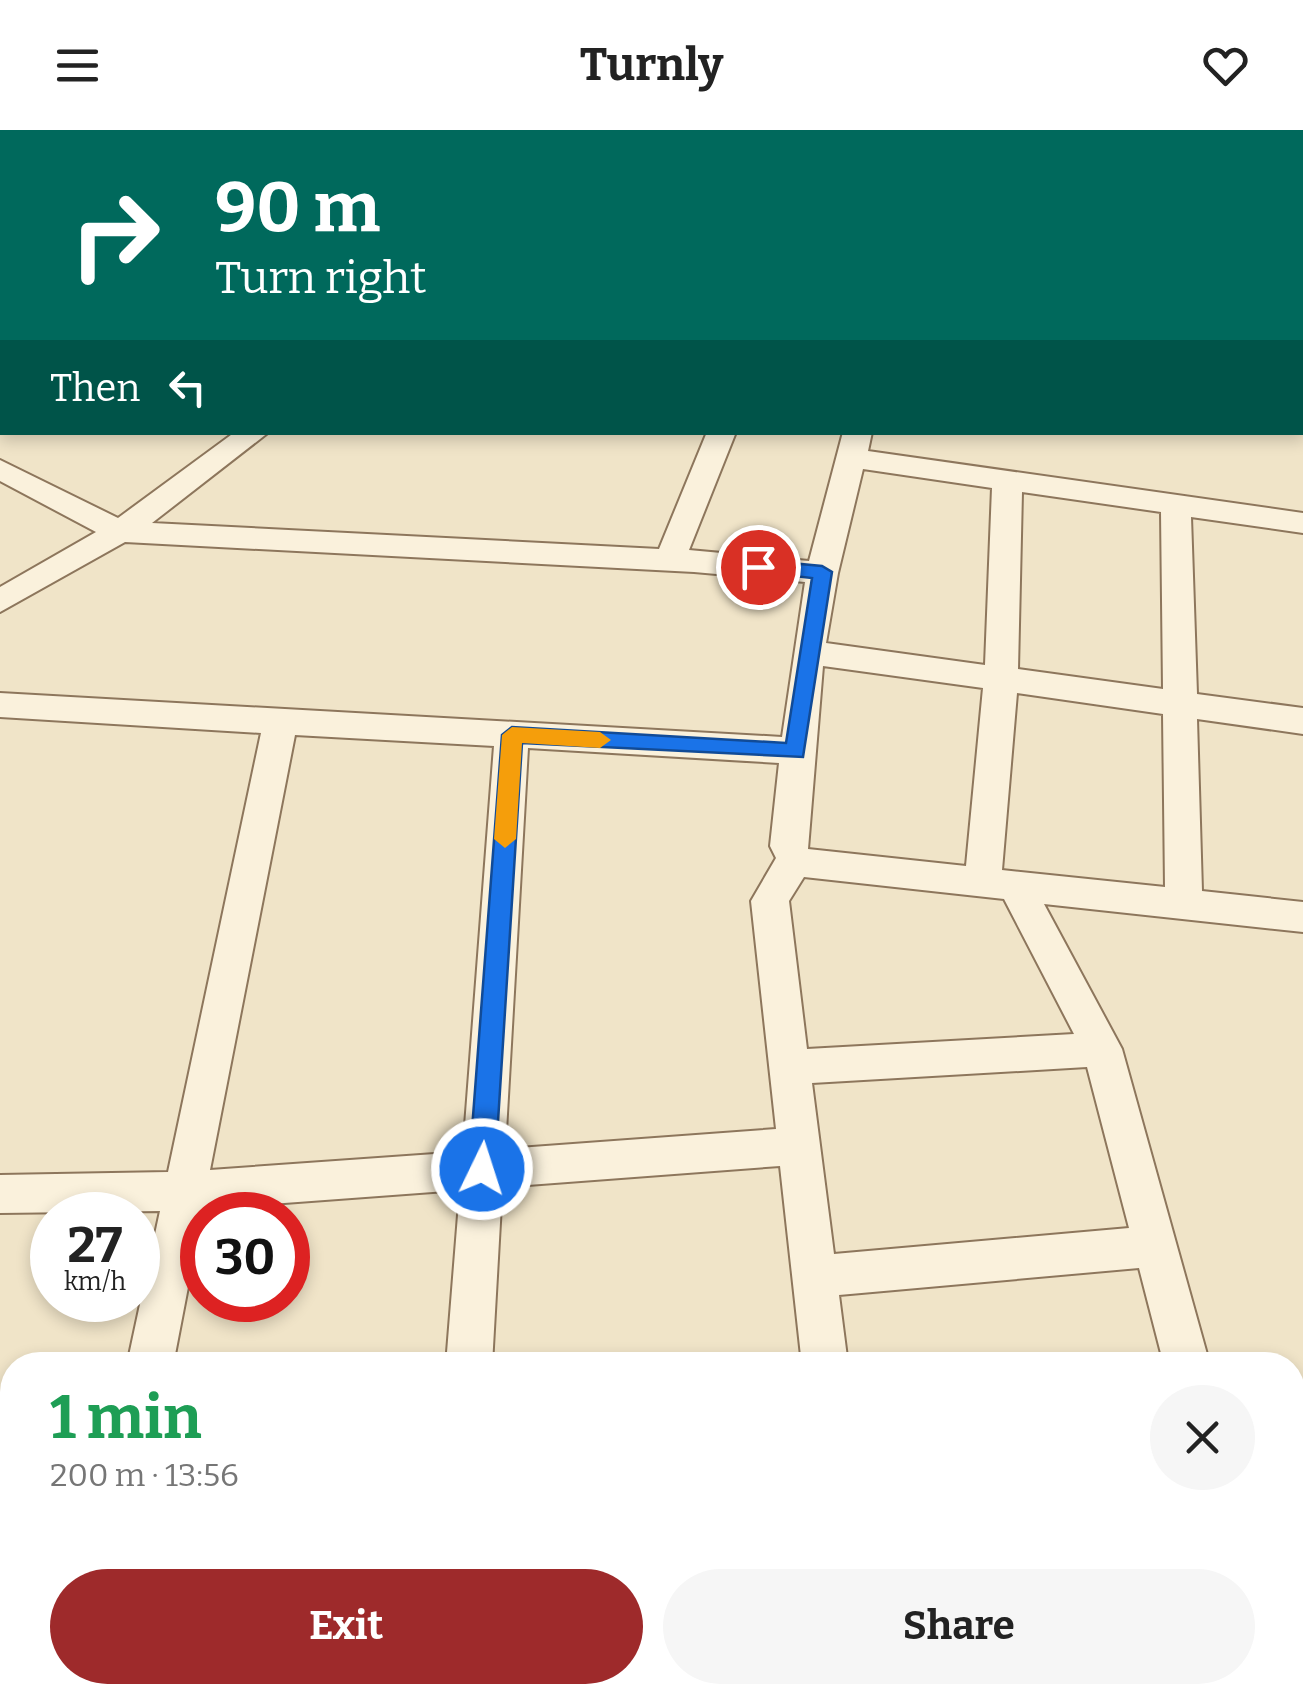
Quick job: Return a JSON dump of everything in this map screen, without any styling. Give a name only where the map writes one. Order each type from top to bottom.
[{"type":"street","points":[[0,601],[120,532],[251,435]]},
{"type":"street","points":[[670,560],[721,435]]},
{"type":"street","points":[[797,862],[788,846],[808,652],[822,572],[855,445],[1007,480],[1303,522]]},
{"type":"street","points":[[0,470],[120,532],[670,560],[822,572]]},
{"type":"street","points":[[1007,480],[1000,679],[999,883],[1102,1049],[1184,1352]]},
{"type":"street","points":[[1176,504],[1184,903]]},
{"type":"street","points":[[808,652],[1303,721]]},
{"type":"street","points":[[0,705],[795,752]]},
{"type":"street","points":[[152,1352],[280,722]]},
{"type":"street","points":[[471,1352],[512,735]]},
{"type":"street","points":[[823,1352],[770,902],[784,872],[797,862],[1303,917]]},
{"type":"street","points":[[790,1067],[1102,1049]]},
{"type":"street","points":[[0,1194],[183,1191],[799,1146]]},
{"type":"street","points":[[814,1276],[1156,1246]]},
{"type":"slow traffic","points":[[505,839],[512,735],[600,740]]},
{"type":"route","points":[[482,1169],[512,735],[795,752],[822,572],[758,567]]}]
